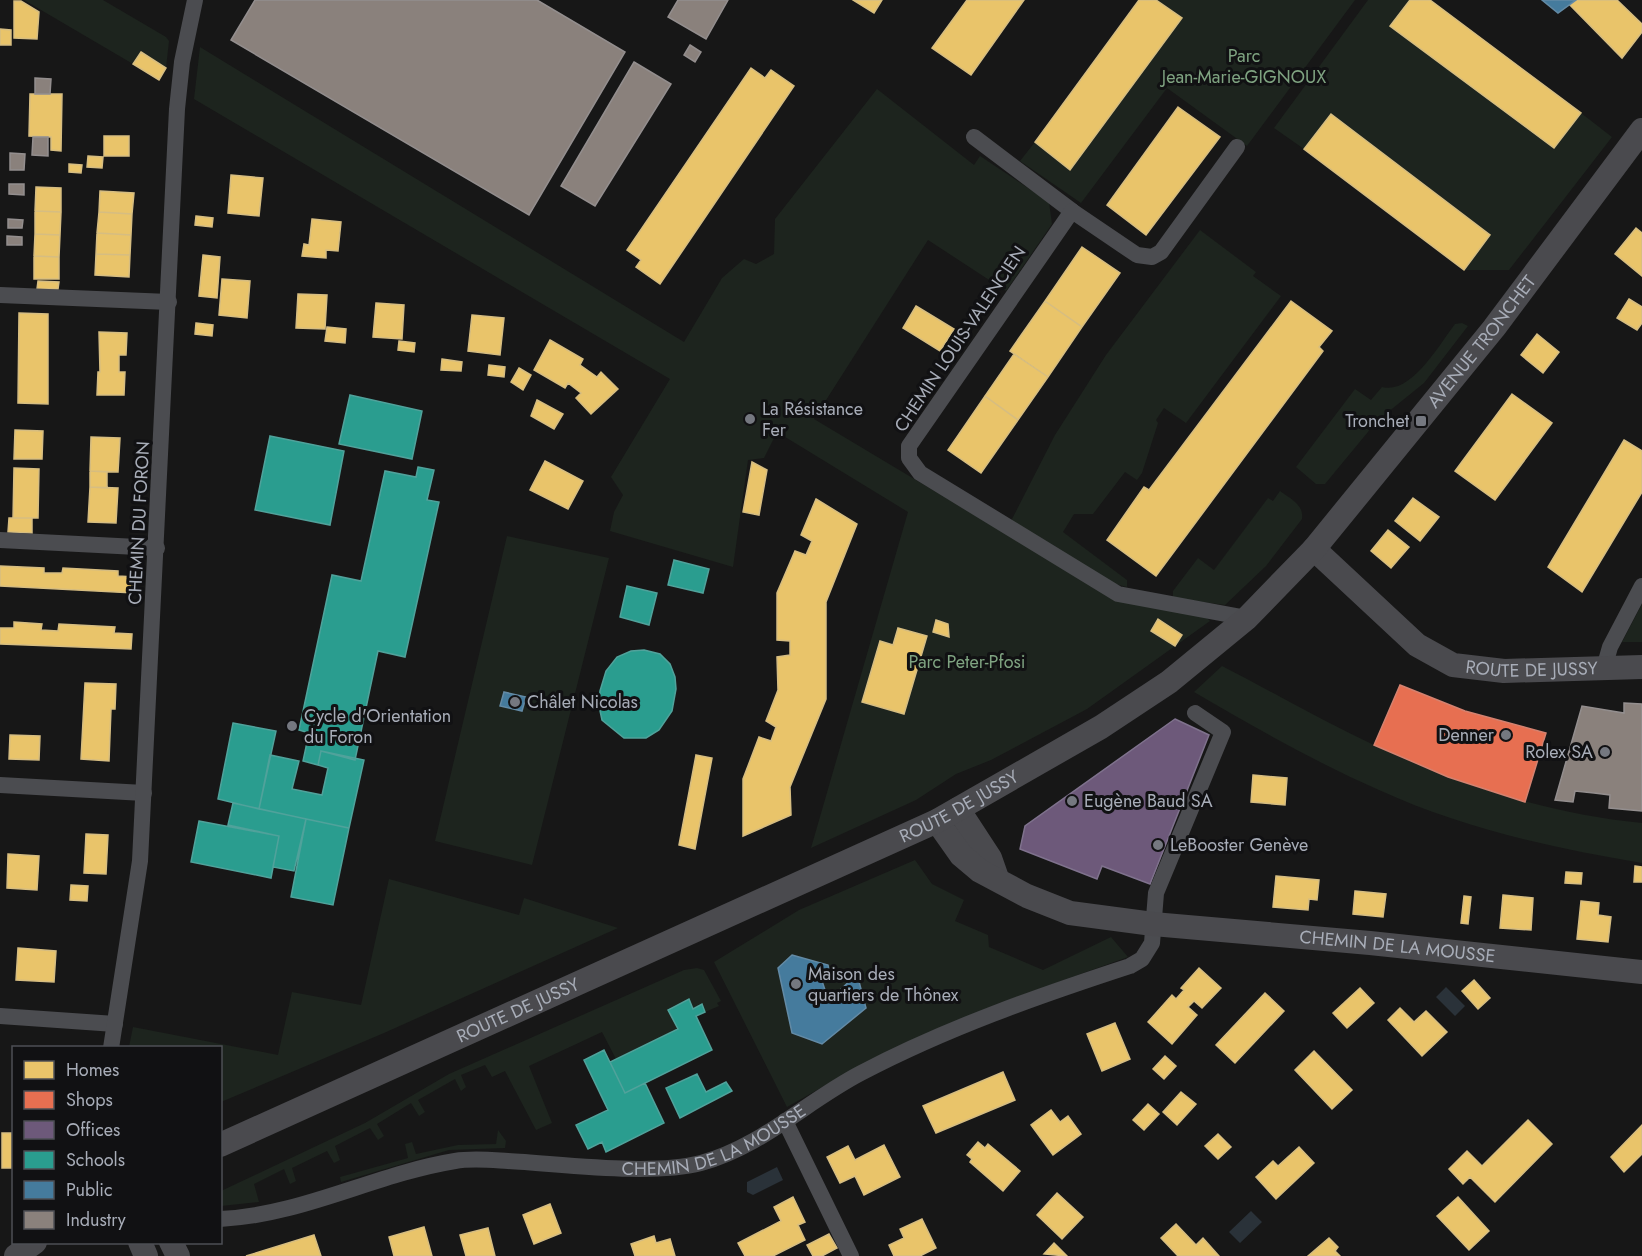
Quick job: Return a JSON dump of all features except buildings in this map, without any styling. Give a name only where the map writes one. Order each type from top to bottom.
[{"type":"main road","name":"AVENUE TRONCHET","points":[[1314,549],[1487,337],[1642,130]]},
{"type":"main road","name":"ROUTE DE JUSSY","points":[[222,1144],[937,821],[1101,727],[1169,682],[1247,618],[1314,549],[1417,645],[1453,665],[1504,671],[1642,667]]},
{"type":"main road","points":[[958,809],[990,858],[997,878]]},
{"type":"main road","name":"CHEMIN DE LA MOUSSE","points":[[937,821],[961,855],[980,871],[997,878],[1027,896],[1070,912],[1153,924],[1370,943],[1642,972]]},
{"type":"main road","points":[[16,1256],[32,1244]]},
{"type":"street","name":"CHEMIN DU FORON","points":[[111,1046],[140,861],[177,109],[182,62],[195,0]]},
{"type":"street","points":[[974,137],[1137,255],[1152,257],[1161,252],[1237,147]]},
{"type":"street","name":"CHEMIN LOUIS-VALENCIEN","points":[[1072,210],[909,446],[909,458],[920,473],[1118,594],[1247,618]]},
{"type":"street","points":[[0,295],[169,302]]},
{"type":"street","points":[[0,540],[157,548]]},
{"type":"street","points":[[1604,668],[1610,647],[1642,586]]},
{"type":"street","name":"CHEMIN DE LA MOUSSE","points":[[222,1219],[267,1214],[457,1160],[651,1167],[700,1163],[742,1149],[858,1074],[925,1041],[967,1023],[1130,966],[1142,959],[1152,943],[1156,893],[1224,732],[1195,713]]},
{"type":"street","points":[[0,785],[144,793]]},
{"type":"street","points":[[0,1016],[115,1024]]},
{"type":"street","points":[[785,1121],[851,1256]]},
{"type":"green space","points":[[24,0],[103,0],[166,37],[169,41],[166,68],[133,64]]},
{"type":"green space","name":"Parc Jean-Marie-GIGNOUX","points":[[1156,0],[1355,0],[1247,146],[1167,88],[1081,203],[1020,161],[1035,142],[1070,169],[1182,18]]},
{"type":"green space","points":[[1368,0],[1410,0],[1391,25],[1554,148],[1581,113],[1612,137],[1509,270],[1464,270],[1490,234],[1331,114],[1304,149],[1274,128]]},
{"type":"green space","name":"Parc Peter-Pfosi","points":[[200,47],[684,342],[722,278],[744,259],[756,264],[774,254],[775,219],[877,89],[974,165],[980,156],[1049,202],[1052,224],[1006,291],[928,240],[814,419],[1103,592],[1206,617],[1210,621],[1087,709],[991,760],[956,774],[916,800],[811,848],[908,512],[777,432],[764,458],[748,460],[733,567],[610,531],[614,512],[623,495],[611,477],[670,379],[194,99]]},
{"type":"green space","points":[[1200,230],[1256,272],[1253,276],[1281,296],[1186,423],[1164,408],[1156,420],[1158,423],[1142,473],[1137,480],[1125,472],[1093,514],[1074,514],[1063,532],[1127,580],[1127,587],[1115,584],[1011,521],[1055,435],[1106,355]]},
{"type":"green space","points":[[1462,323],[1468,326],[1424,383],[1377,421],[1325,484],[1316,484],[1296,467],[1355,389],[1371,400],[1382,387],[1393,387],[1403,383],[1414,376],[1433,355],[1455,324]]},
{"type":"green space","points":[[1280,491],[1299,506],[1302,519],[1266,566],[1225,605],[1173,598],[1173,591],[1198,558],[1214,570],[1268,498],[1273,501]]},
{"type":"green space","points":[[507,536],[609,558],[532,865],[435,841]]},
{"type":"green space","points":[[1642,604],[1642,642],[1622,642]]},
{"type":"green space","points":[[1222,666],[1357,737],[1440,773],[1539,805],[1607,819],[1642,823],[1642,863],[1575,851],[1475,826],[1410,803],[1355,779],[1285,744],[1194,692]]},
{"type":"green space","points":[[915,860],[932,884],[964,900],[955,921],[988,935],[989,947],[1043,970],[1111,937],[1128,957],[997,1004],[865,1063],[787,1107],[714,962],[799,910]]},
{"type":"green space","points":[[389,879],[519,915],[524,898],[618,928],[384,1033],[222,1102],[222,1046],[129,1046],[133,1027],[278,1055],[292,992],[361,1005]]},
{"type":"green space","points":[[697,968],[704,970],[721,1001],[717,1003],[719,1006],[705,1012],[702,1004],[693,1009],[669,1011],[678,1029],[616,1059],[602,1032],[529,1066],[552,1123],[536,1130],[505,1071],[492,1077],[485,1065],[461,1075],[466,1087],[461,1091],[455,1079],[418,1100],[425,1112],[419,1116],[411,1103],[377,1124],[384,1136],[378,1140],[370,1128],[335,1146],[340,1160],[334,1163],[327,1151],[292,1168],[296,1181],[290,1184],[284,1169],[254,1184],[259,1202],[222,1206],[222,1191],[365,1123],[449,1074],[684,970]]},
{"type":"green space","points":[[498,1130],[506,1141],[505,1148],[449,1150],[341,1182],[340,1177],[408,1158],[405,1144],[412,1142],[416,1154],[458,1145],[496,1144]]},
{"type":"shaded area","points":[[1446,987],[1465,1006],[1455,1016],[1436,997]]},
{"type":"shaded area","points":[[777,1167],[783,1180],[753,1195],[747,1192],[747,1182]]},
{"type":"shaded area","points":[[1251,1211],[1262,1222],[1240,1243],[1229,1232]]},
{"type":"place","name":"La Résistance Fer","points":[[750,419]]},
{"type":"place","name":"Tronchet","points":[[1421,421]]},
{"type":"place","name":"Châlet Nicolas","points":[[515,702]]},
{"type":"place","name":"Cycle d'Orientation du Foron","points":[[292,726]]},
{"type":"place","name":"Denner","points":[[1506,735]]},
{"type":"place","name":"Rolex SA","points":[[1605,752]]},
{"type":"place","name":"Eugène Baud SA","points":[[1072,801]]},
{"type":"place","name":"LeBooster Genève","points":[[1158,845]]},
{"type":"place","name":"Maison des quartiers de Thônex","points":[[796,984]]}]
